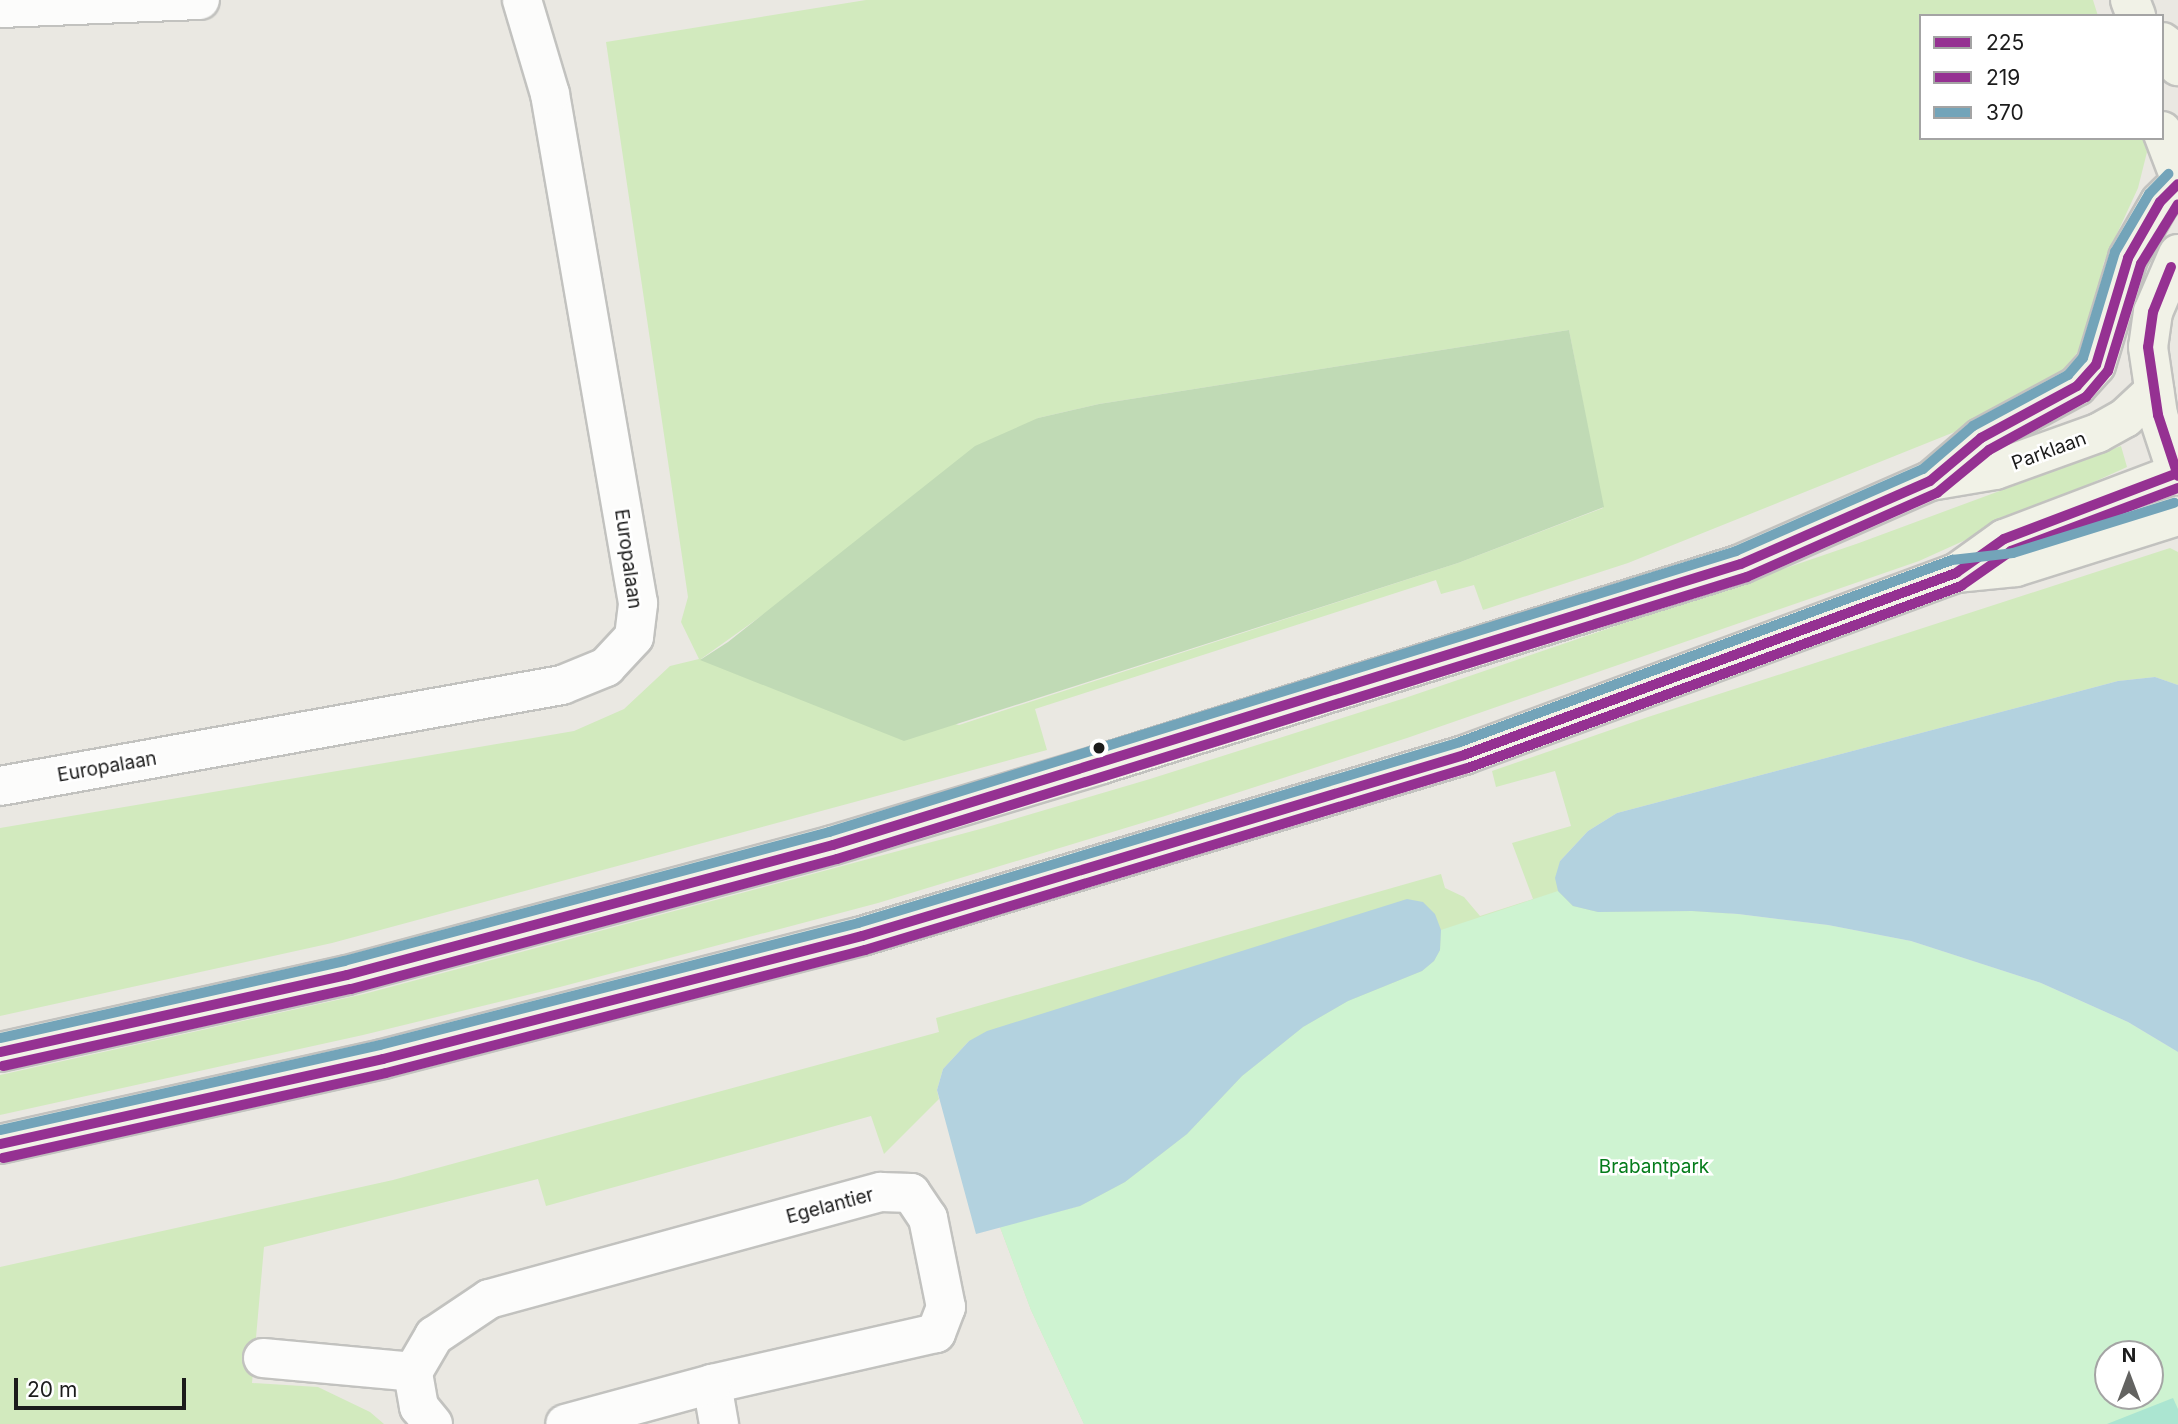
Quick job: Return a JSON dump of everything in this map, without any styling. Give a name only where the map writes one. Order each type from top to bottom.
[{"type":"street","points":[[0,8],[200,0]]},
{"type":"street","name":"Europalaan","points":[[0,786],[562,685],[606,667],[634,637],[638,603],[553,107],[522,0]]},
{"type":"street","points":[[2164,43],[2170,48],[2178,66]]},
{"type":"street","points":[[2164,136],[2178,173]]},
{"type":"street","name":"Parklaan","points":[[1930,481],[1981,438],[2077,386],[2096,365],[2115,291],[2128,258],[2160,202],[2178,184]]},
{"type":"street","points":[[1956,573],[2004,539],[2177,474],[2165,441],[2148,347],[2153,312],[2178,254]]},
{"type":"street","name":"Parklaan","points":[[0,1052],[347,975],[832,845],[1741,564],[1930,481],[1995,470],[2098,433],[2125,418],[2154,391]]},
{"type":"street","points":[[0,1144],[383,1059],[862,936],[1464,755],[1956,573],[2016,567],[2178,516]]},
{"type":"street","name":"Egelantier","points":[[413,1372],[434,1336],[489,1299],[881,1192],[911,1193],[928,1218],[946,1307],[936,1333],[712,1384],[565,1424]]},
{"type":"street","points":[[263,1358],[413,1372],[419,1407],[433,1424]]},
{"type":"street","points":[[712,1384],[719,1424]]},
{"type":"green space","points":[[866,0],[2093,0],[2097,14],[1919,14],[1919,140],[2144,140],[2147,152],[2138,188],[2104,262],[2089,329],[2077,353],[2048,388],[1962,429],[1628,563],[1483,610],[1474,585],[1441,594],[1436,580],[1035,709],[1047,750],[332,943],[0,1016],[0,828],[574,731],[624,709],[670,666],[699,659],[681,622],[688,597],[606,42]],"holes":[[[1569,330],[1603,508],[1458,563],[959,725],[701,659],[1038,418],[1099,404]]]},
{"type":"green space","points":[[1569,330],[1604,507],[1458,563],[904,741],[700,660],[728,642],[975,446],[1038,418],[1099,404]]},
{"type":"green space","points":[[2121,446],[2127,467],[1919,561],[1407,738],[1165,816],[878,903],[560,987],[363,1035],[0,1115],[0,1075],[364,994],[984,828],[1150,779],[1405,698],[1859,543]]},
{"type":"green space","points":[[2170,548],[2178,552],[2178,685],[2155,677],[2118,681],[1617,813],[1588,831],[1560,861],[2178,1052],[1084,1424],[1031,1310],[1000,1227],[1080,1206],[969,1041],[943,1069],[937,1090],[939,1099],[884,1154],[871,1116],[546,1206],[538,1179],[264,1247],[252,1383],[318,1387],[370,1412],[384,1424],[0,1424],[0,1267],[393,1180],[939,1032],[936,1018],[1441,874],[1445,888],[1464,897],[1480,916],[1533,899],[1512,843],[1571,826],[1555,771],[1496,787],[1492,771],[1648,717]]},
{"type":"green space","name":"Brabantpark","points":[[1558,891],[1573,906],[1598,912],[1692,911],[1828,925],[1911,941],[2041,983],[2128,1022],[2178,1052],[2178,1424],[1084,1424],[1031,1310],[1000,1227],[1080,1206],[1125,1182],[1187,1134],[1242,1076],[1303,1027],[1348,1001],[1422,971],[1434,961],[1440,950],[1441,930]]},
{"type":"green space","points":[[2173,1398],[2178,1409],[2178,1424],[2107,1424],[2143,1410],[2164,1410],[2164,1402]]},
{"type":"water","points":[[2155,677],[2178,685],[2178,1052],[2128,1022],[2041,983],[1911,941],[1828,925],[1738,914],[1692,911],[1598,912],[1573,906],[1558,891],[1555,878],[1560,861],[1588,831],[1617,813],[2118,681]]},
{"type":"water","points":[[1407,899],[1423,902],[1435,914],[1441,930],[1440,950],[1434,961],[1422,971],[1348,1001],[1303,1027],[1242,1076],[1187,1134],[1125,1182],[1080,1206],[976,1234],[937,1090],[943,1069],[969,1041],[987,1031]]},
{"type":"transit line","name":"370","points":[[0,1038],[344,961],[829,832],[1736,551],[1923,469],[1973,426],[2068,375],[2083,358],[2115,252],[2149,194],[2168,174]]},
{"type":"transit line","name":"225","points":[[0,1052],[347,975],[833,845],[1741,564],[1930,481],[1981,438],[2077,386],[2096,365],[2128,258],[2160,202],[2178,184]]},
{"type":"transit line","name":"219","points":[[3,1066],[351,989],[837,859],[1747,577],[1937,493],[1989,450],[2086,397],[2108,371],[2141,264],[2178,204]]},
{"type":"transit line","name":"225","points":[[2171,267],[2153,312],[2148,347],[2158,415],[2178,476]]},
{"type":"transit line","name":"225","points":[[0,1144],[383,1059],[862,936],[1464,755],[1956,573],[2004,539],[2178,473]]},
{"type":"transit line","name":"219","points":[[3,1158],[386,1073],[865,950],[1468,768],[1961,586],[2011,551],[2178,488]]},
{"type":"transit line","name":"370","points":[[0,1130],[380,1045],[858,923],[1460,742],[1952,560],[2013,553],[2174,503]]}]
